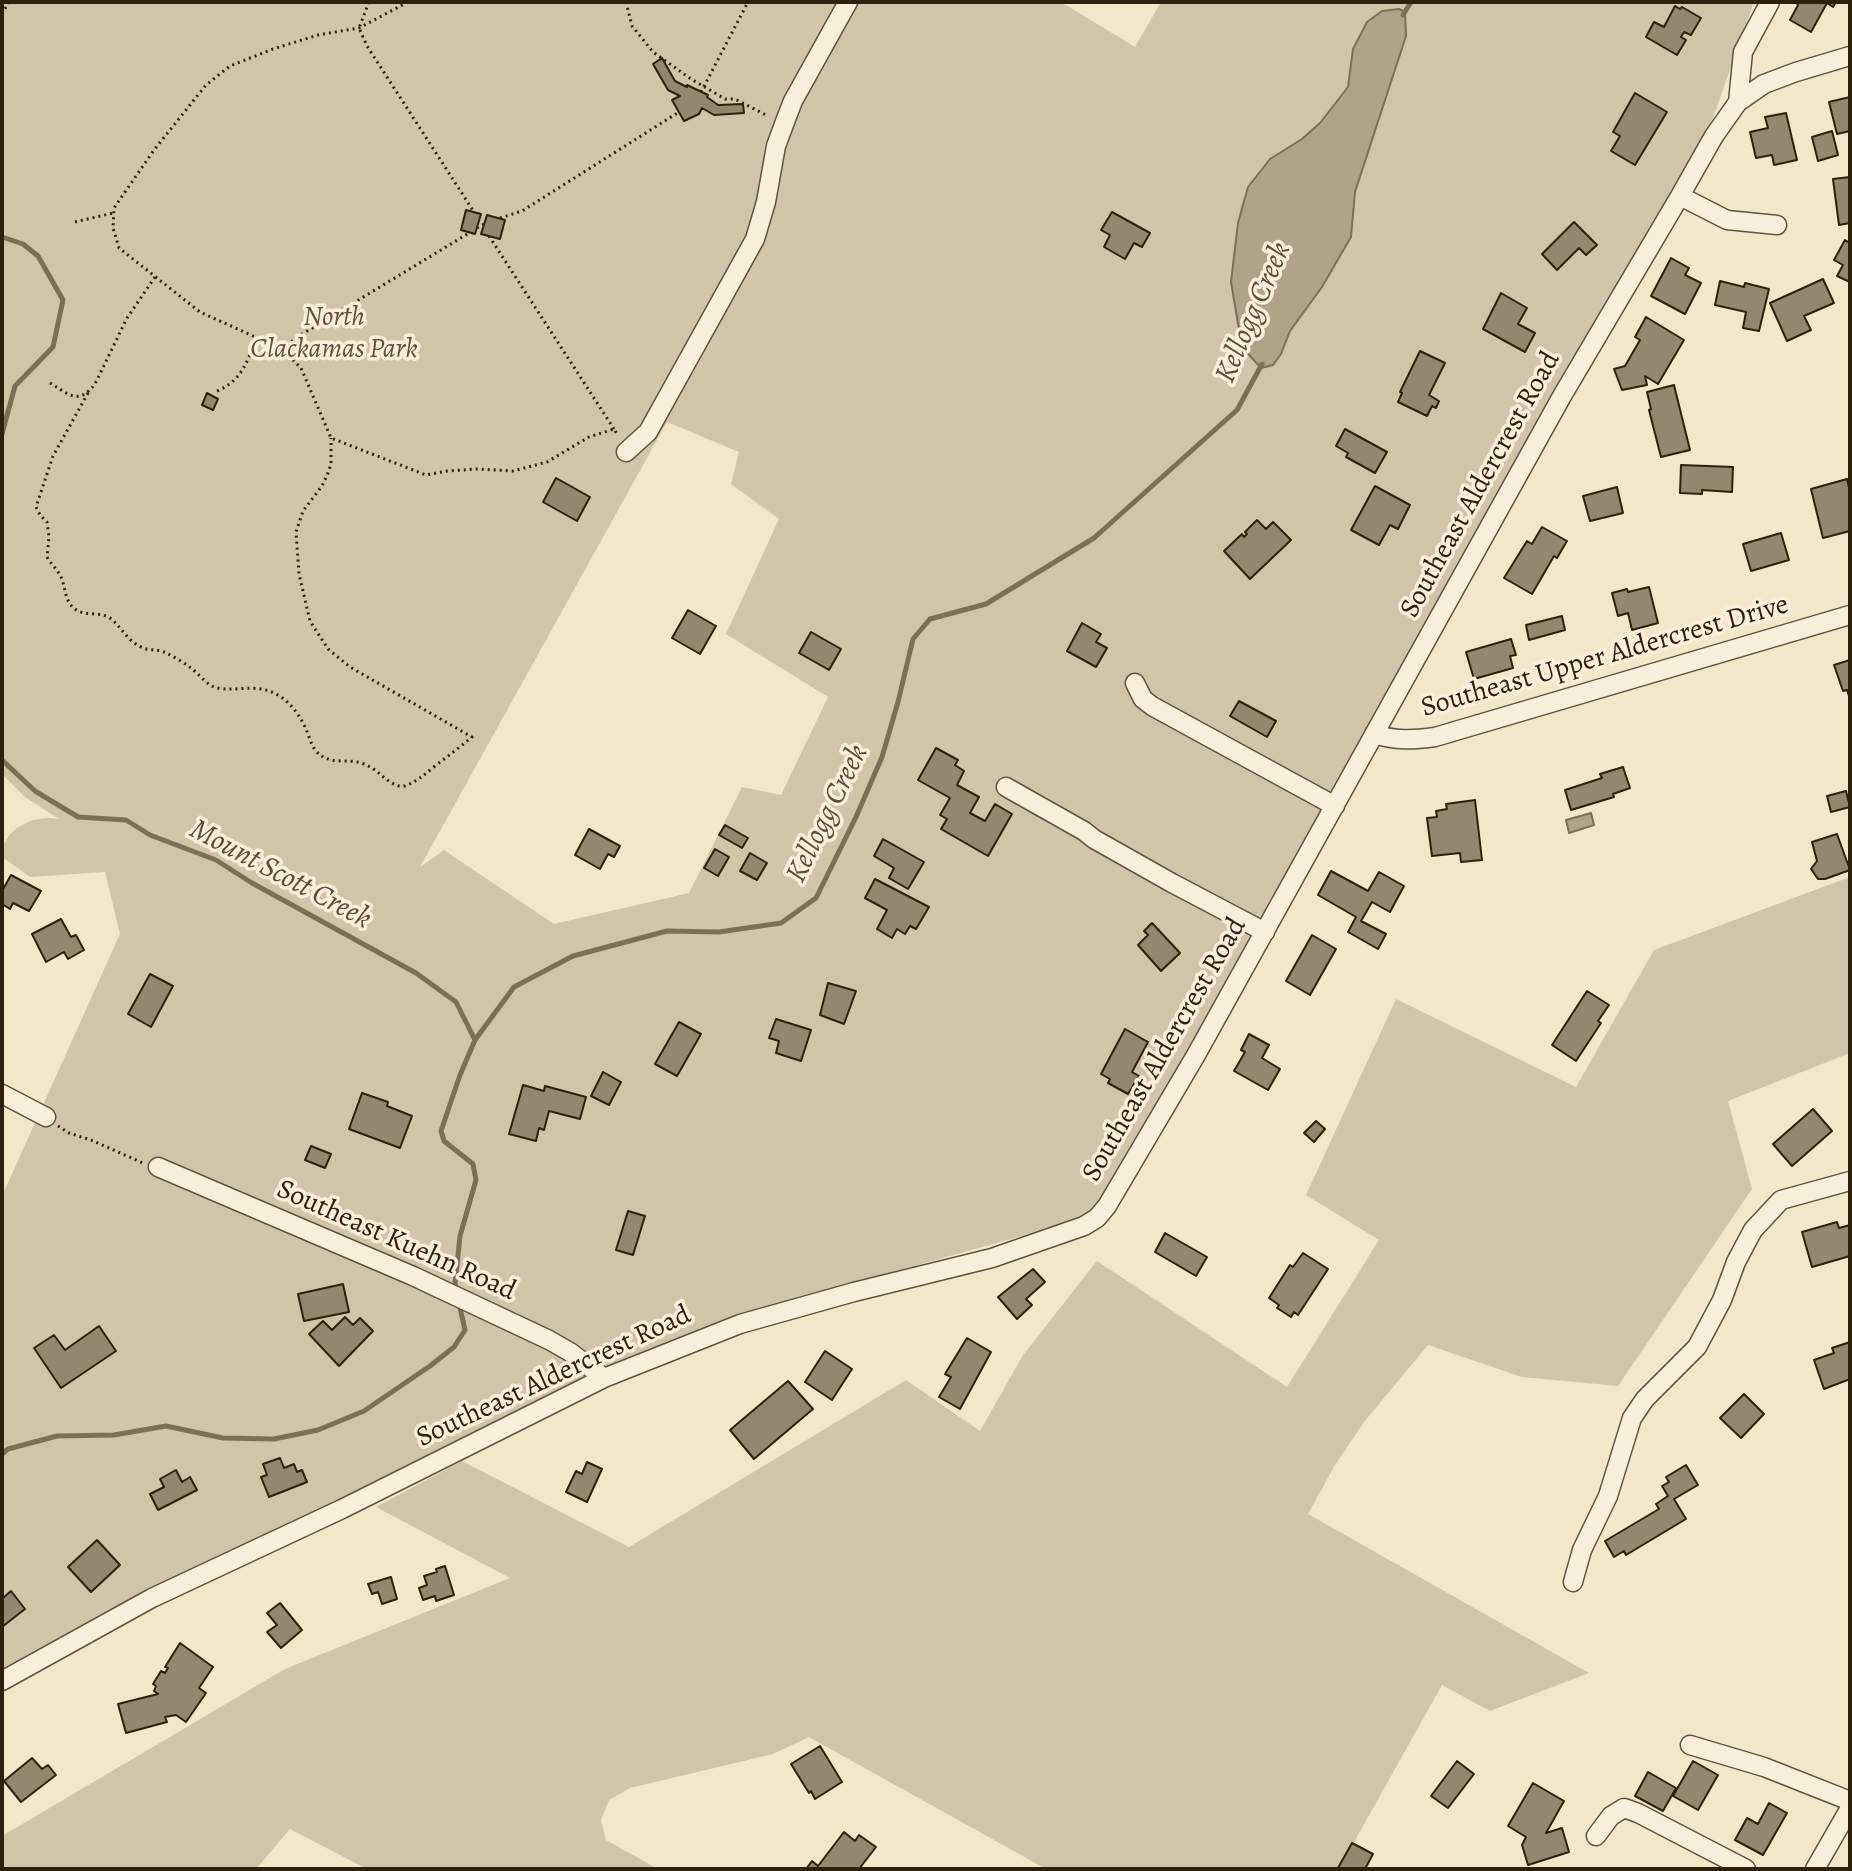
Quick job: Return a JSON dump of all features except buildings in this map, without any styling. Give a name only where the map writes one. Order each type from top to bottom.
[{"type":"street","points":[[626,452],[648,432],[755,239],[766,202],[776,146],[793,101],[848,2]]},
{"type":"street","points":[[1738,102],[1743,52],[1770,2]]},
{"type":"street","name":"Southeast Aldercrest Road","points":[[2,1681],[152,1598],[342,1509],[604,1378],[740,1324],[992,1258],[1054,1238],[1097,1218],[1143,1147],[1562,396],[1714,136],[1738,102],[1764,84],[1850,56]]},
{"type":"street","points":[[1680,196],[1727,220],[1777,225]]},
{"type":"street","name":"Southeast Upper Aldercrest Drive","points":[[1374,734],[1404,740],[1435,737],[1850,615]]},
{"type":"street","points":[[1135,683],[1143,699],[1152,706],[1335,806]]},
{"type":"street","points":[[1006,787],[1265,932]]},
{"type":"street","points":[[2,1094],[46,1117]]},
{"type":"street","name":"Southeast Kuehn Road","points":[[158,1167],[413,1276],[570,1352],[604,1378]]},
{"type":"street","points":[[1573,1582],[1582,1550],[1608,1496],[1632,1418],[1645,1399],[1697,1347],[1753,1230],[1781,1200],[1850,1181]]},
{"type":"street","points":[[1690,1745],[1764,1767],[1850,1801]]},
{"type":"street","points":[[1596,1836],[1611,1816],[1624,1808],[1746,1869]]},
{"type":"street","points":[[1815,1869],[1850,1808]]},
{"type":"path","points":[[2,14],[9,2]]},
{"type":"path","points":[[369,2],[359,28],[367,46],[474,212]]},
{"type":"path","points":[[155,277],[127,318],[95,384],[53,456],[36,507],[47,522],[47,557],[62,579],[68,602],[84,613],[110,618],[124,635],[142,648],[162,651],[190,667],[210,685],[274,693],[289,704],[305,726],[317,752],[326,758],[340,763],[358,761],[374,768],[386,781],[402,787],[423,778],[472,737],[350,667],[328,649],[310,621],[299,574],[296,532],[303,511],[328,473],[331,438],[301,368],[282,349],[200,312],[119,248],[113,228],[114,208],[154,150],[206,85],[230,66],[318,35],[359,28],[408,2]]},
{"type":"path","points":[[626,2],[632,26],[653,52],[725,99],[735,99],[773,119],[786,119]]},
{"type":"path","points":[[701,92],[748,2]]},
{"type":"path","points":[[500,218],[522,211],[679,112]]},
{"type":"path","points":[[75,222],[113,213]]},
{"type":"path","points":[[477,228],[483,225],[479,220]]},
{"type":"path","points":[[282,349],[469,233]]},
{"type":"path","points":[[489,236],[626,452]]},
{"type":"path","points":[[217,391],[230,385],[240,375],[258,337]]},
{"type":"path","points":[[50,383],[71,396],[79,398],[88,393]]},
{"type":"path","points":[[331,438],[426,475],[477,469],[513,471],[547,462],[589,437],[614,429]]},
{"type":"path","points":[[46,1117],[69,1133],[158,1167]]},
{"type":"green space","name":"North Clackamas Park","points":[[2,2],[1061,2],[1135,47],[1161,2],[1754,2],[1713,118],[1105,1198],[1083,1219],[734,1316],[199,1568],[2,1672],[2,1196],[120,934],[105,872],[30,877],[2,857],[8,838],[22,825],[40,819],[59,819],[25,797],[2,774]],"holes":[[[667,422],[739,452],[731,484],[779,519],[726,634],[828,697],[781,795],[742,787],[689,893],[554,924],[444,850],[420,867]]]},
{"type":"green space","points":[[1850,877],[1850,1053],[1728,1101],[1752,1189],[1618,1386],[1522,1377],[1428,1345],[1364,1422],[1335,1465],[1308,1514],[1589,1673],[1490,1711],[1442,1685],[1339,1869],[1046,1869],[809,1737],[773,1754],[630,1788],[609,1800],[601,1820],[606,1840],[658,1869],[367,1869],[290,1829],[256,1869],[2,1869],[2,1836],[285,1669],[510,1578],[376,1507],[462,1461],[629,1547],[906,1380],[980,1431],[1023,1355],[1097,1261],[1287,1387],[1379,1240],[1306,1195],[1396,999],[1576,1087],[1654,950]]},
{"type":"water","points":[[1399,9],[1405,12],[1406,36],[1355,192],[1351,237],[1322,287],[1290,331],[1281,354],[1273,365],[1261,368],[1242,347],[1231,282],[1238,223],[1248,187],[1270,159],[1302,139],[1320,123],[1348,87],[1353,49],[1367,22],[1382,11]]},
{"type":"water","points":[[1591,813],[1594,825],[1569,833],[1566,820]]},
{"type":"waterway","name":"Kellogg Creek","points":[[1403,15],[1411,2]]},
{"type":"waterway","name":"Mount Scott Creek","points":[[2,237],[23,244],[38,256],[63,300],[53,347],[15,386],[2,434]]},
{"type":"waterway","name":"Kellogg Creek","points":[[456,1289],[460,1236],[476,1180],[473,1164],[444,1141],[441,1131],[475,1040],[514,987],[573,956],[667,931],[719,932],[781,923],[816,898],[882,757],[913,639],[930,619],[986,604],[1094,538],[1237,410],[1262,364]]},
{"type":"waterway","name":"Mount Scott Creek","points":[[2,760],[35,791],[78,817],[126,820],[150,835],[216,860],[416,973],[456,1002],[475,1040]]},
{"type":"waterway","name":"Kellogg Creek","points":[[2,1454],[8,1449],[57,1436],[114,1435],[166,1426],[223,1438],[274,1439],[318,1430],[364,1411],[454,1347],[465,1330],[459,1303]]}]
